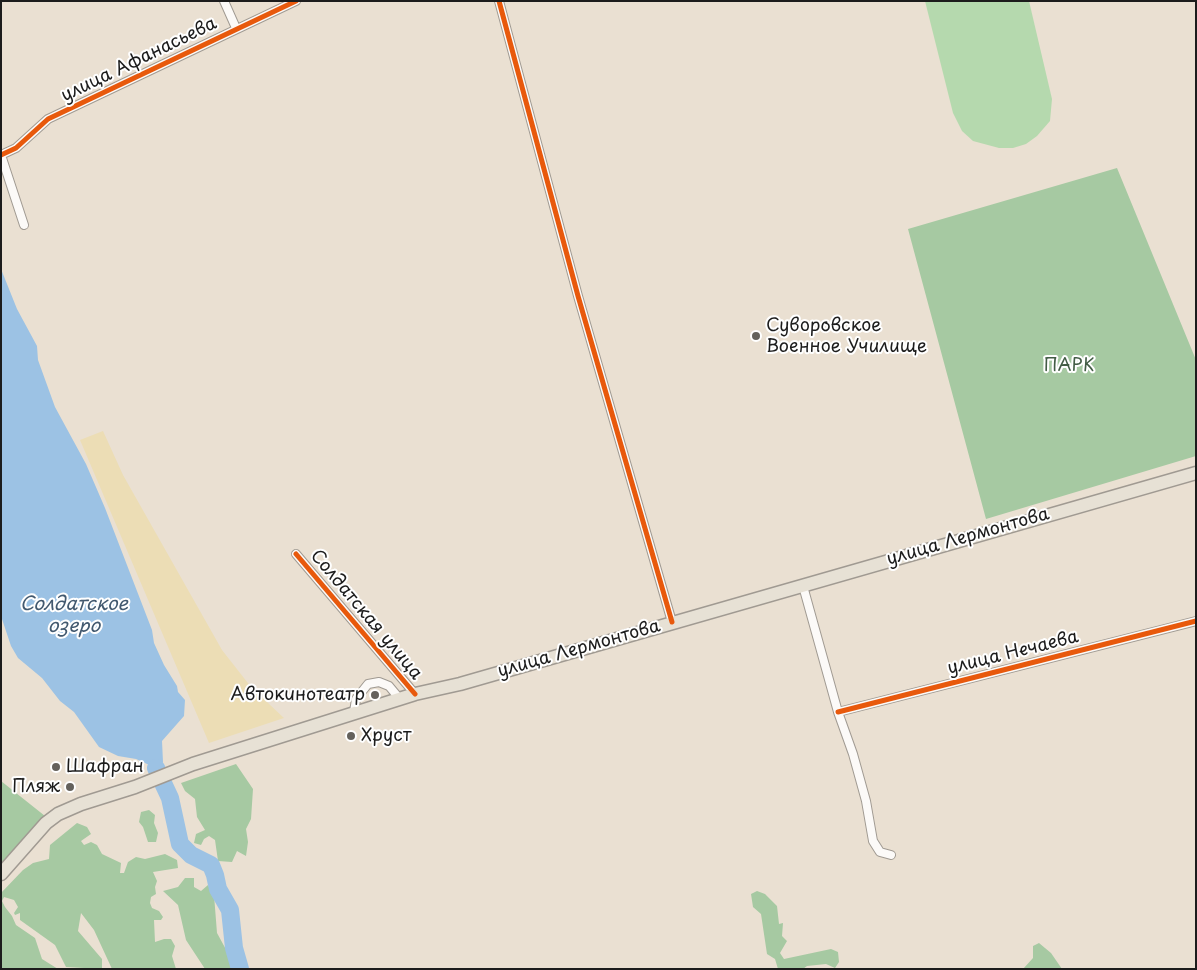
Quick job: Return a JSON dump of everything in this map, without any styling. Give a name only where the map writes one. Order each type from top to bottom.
[{"type":"main road","name":"улица Лермонтова","points":[[1,874],[46,823],[58,814],[193,764],[399,698],[460,684],[1196,473]]},
{"type":"street","points":[[224,1],[236,28]]},
{"type":"street","name":"улица Афанасьева","points":[[1,155],[16,148],[48,119],[296,1]]},
{"type":"street","points":[[499,1],[578,296],[672,622]]},
{"type":"street","points":[[1,155],[24,224]]},
{"type":"street","name":"Солдатская улица","points":[[296,554],[415,694]]},
{"type":"street","points":[[803,586],[838,712],[853,754],[866,801],[873,841],[880,852],[891,855]]},
{"type":"street","name":"улица Нечаева","points":[[838,712],[1196,622]]},
{"type":"street","points":[[354,712],[356,700],[368,684],[379,682],[389,686],[399,698]]},
{"type":"green space","points":[[925,1],[1029,1],[1052,99],[1050,121],[1037,136],[1026,144],[1013,148],[999,148],[973,141],[962,131],[953,113]]},
{"type":"green space","name":"ПАРК","points":[[1117,168],[1196,360],[1196,456],[986,519],[908,229]]},
{"type":"green space","points":[[236,764],[253,789],[251,819],[246,829],[248,842],[246,856],[237,851],[232,862],[218,861],[215,840],[209,836],[204,839],[201,845],[194,843],[196,834],[205,830],[197,817],[195,799],[185,791],[181,783]]},
{"type":"green space","points":[[1,781],[45,816],[1,866]]},
{"type":"green space","points":[[149,810],[155,815],[154,823],[158,833],[156,842],[148,842],[143,827],[139,822],[141,812]]},
{"type":"green space","points":[[77,823],[87,827],[91,834],[81,841],[84,845],[91,842],[97,845],[102,854],[121,863],[120,873],[124,873],[128,862],[136,857],[145,859],[165,854],[177,860],[178,868],[153,872],[157,881],[155,887],[156,894],[151,897],[150,903],[152,908],[159,911],[163,917],[161,920],[154,920],[155,942],[171,939],[175,946],[172,956],[176,969],[112,969],[94,930],[81,913],[78,931],[102,959],[102,969],[66,967],[55,945],[20,920],[20,913],[15,915],[14,913],[18,907],[14,900],[4,897],[2,901],[16,925],[35,938],[42,959],[58,969],[1,969],[1,893],[23,870],[33,863],[49,859],[50,845]]},
{"type":"green space","points":[[185,878],[194,878],[194,887],[201,891],[208,885],[214,895],[217,933],[229,955],[232,969],[205,969],[186,940],[178,905],[163,891],[178,887]]},
{"type":"green space","points":[[757,891],[765,894],[777,906],[779,924],[783,923],[782,936],[787,941],[780,953],[784,959],[831,949],[838,952],[839,962],[835,968],[826,964],[807,966],[803,969],[778,969],[775,959],[767,954],[761,914],[753,907],[751,894]]},
{"type":"green space","points":[[1039,943],[1051,953],[1062,969],[1023,969],[1033,958],[1033,946]]},
{"type":"sand","points":[[103,431],[123,475],[222,650],[251,687],[284,718],[209,743],[80,440]]},
{"type":"water","name":"Солдатское озеро","points":[[1,269],[17,309],[37,346],[38,360],[55,407],[86,464],[105,508],[152,630],[154,643],[164,665],[177,686],[178,692],[185,700],[184,716],[162,741],[163,762],[156,768],[136,759],[118,756],[99,747],[74,712],[60,701],[42,678],[18,658],[11,646],[1,616]]},
{"type":"waterway","points":[[156,768],[170,798],[180,844],[191,855],[211,865],[218,889],[230,910],[234,948],[240,969]]},
{"type":"cycle path","points":[[1,155],[16,148],[48,119],[296,1]]},
{"type":"cycle path","points":[[499,1],[578,296],[672,622]]},
{"type":"cycle path","points":[[296,554],[415,694]]},
{"type":"cycle path","points":[[838,712],[1196,621]]},
{"type":"place","name":"Суворовское Военное Училище","points":[[756,336]]},
{"type":"place","name":"Автокинотеатр","points":[[375,695]]},
{"type":"place","name":"Хруст","points":[[351,736]]},
{"type":"place","name":"Шафран","points":[[56,767]]},
{"type":"place","name":"Пляж","points":[[70,787]]}]
